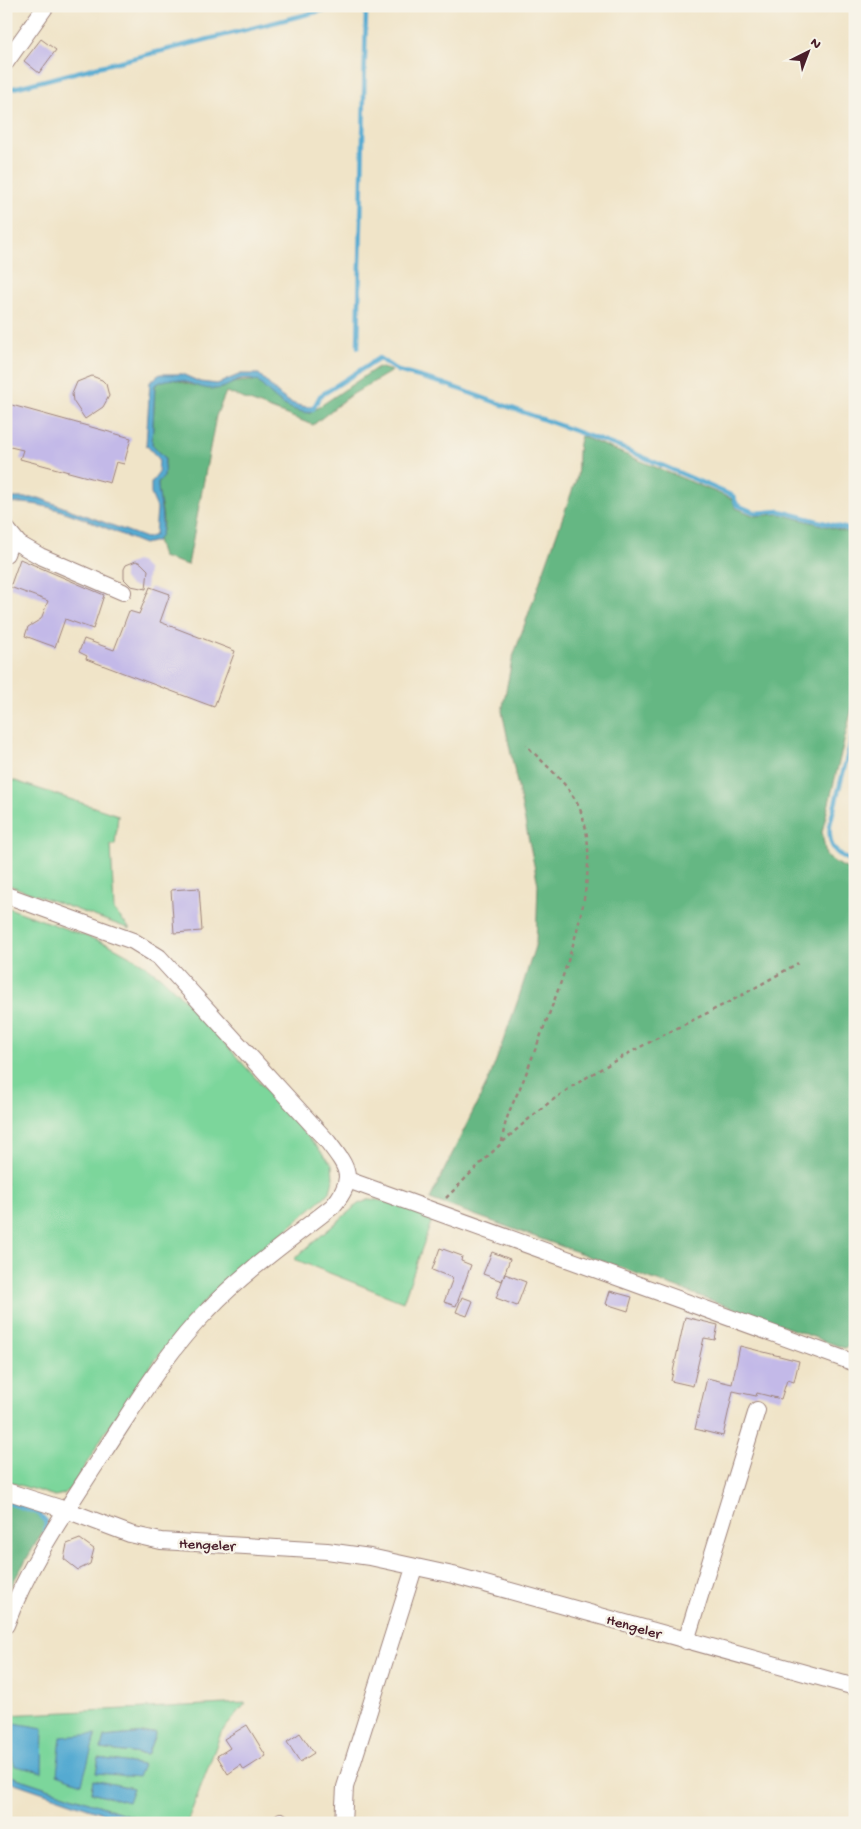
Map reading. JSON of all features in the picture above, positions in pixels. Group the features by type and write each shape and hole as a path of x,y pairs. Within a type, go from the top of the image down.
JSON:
{"street":[{"path":"6,62 46,6"},
{"path":"6,554 9,533"},
{"path":"9,533 19,544 40,556 123,592"},
{"path":"6,895 133,940 159,957 328,1142 345,1165 348,1180 344,1192 333,1206 235,1285 208,1310 186,1336 130,1412 66,1510 39,1555 6,1624"},
{"path":"348,1180 855,1362"},
{"path":"686,1641 757,1410"},
{"name":"Hengeler","path":"6,1491 66,1510 130,1534 161,1540 318,1550 370,1557 453,1575 855,1687"},
{"path":"343,1823 345,1786 414,1568"}],"path":[{"path":"502,1142 504,1120 524,1077 552,1005 573,941 587,887 586,830 578,805 561,781 526,746"},
{"path":"434,1210 502,1142 547,1105 590,1076 647,1043 727,1003 798,963"}],"green space":[{"path":"378,367 392,371 348,397 313,425 226,392 216,416 188,565 162,557 157,540 161,534 163,520 158,482 164,477 165,458 152,444 155,385 162,381 173,379 199,386 257,381 282,404 310,413"},
{"path":"581,436 732,499 736,508 755,516 780,514 855,534 855,696 822,832 826,856 839,865 855,872 855,1345 844,1348 430,1199 490,1077 536,943 538,884 502,711 512,660 577,477"},
{"path":"6,778 118,815 115,845 111,845 114,910 130,929 6,884"},
{"path":"6,907 110,945 141,962 162,978 196,1011 332,1164 333,1179 330,1192 211,1295 190,1317 145,1373 104,1434 73,1486 64,1494 55,1496 6,1481"},
{"path":"371,1199 388,1202 433,1217 403,1302 294,1259 358,1204"},
{"path":"6,1499 32,1506 42,1514 46,1526 6,1594"},
{"path":"246,1703 221,1733 187,1823 152,1823 11,1776 6,1766 6,1715","holes":["156,1732 147,1755 101,1749 104,1737","99,1758 142,1765 96,1773","93,1780 133,1788 127,1801 91,1792"]}],"water":[{"path":"160,374 182,374 200,382 217,384 241,374 259,374 276,392 288,401 312,407 311,413 294,410 281,403 257,381 241,380 215,389 199,387 171,379 155,385 152,444 165,458 164,477 158,482 162,530 160,537 156,541 144,544 76,516 39,505 6,504 6,498 39,498 146,538 155,535 157,508 151,494 151,483 158,474 159,459 146,445 150,382"},
{"path":"14,1723 43,1728 42,1772 15,1766 7,1747"},
{"path":"156,1732 147,1755 101,1749 104,1737"},
{"path":"96,1734 82,1783 57,1774 61,1737"},
{"path":"99,1758 143,1765 138,1777 96,1773"},
{"path":"6,1766 11,1776 152,1823 132,1823 6,1780"},
{"path":"93,1780 133,1788 128,1802 91,1792"}],"building":[{"path":"41,39 56,50 39,73 24,61"},
{"path":"92,376 106,384 109,396 103,407 85,419 73,401 72,394 77,382"},
{"path":"8,404 131,438 124,464 116,462 110,483 20,459 23,450 6,446 6,413"},
{"path":"20,559 104,595 93,629 65,619 55,647 25,636 28,627 41,619 48,601 10,587"},
{"path":"136,561 148,570 146,589 131,586 124,579 126,565"},
{"path":"150,587 170,594 160,622 235,651 214,707 86,659 87,656 79,652 84,639 114,650 129,611 139,614"},
{"path":"199,888 202,931 174,933 171,890"},
{"path":"440,1248 462,1256 461,1261 471,1265 456,1306 444,1302 453,1278 432,1270"},
{"path":"492,1252 510,1259 502,1281 483,1274"},
{"path":"505,1274 526,1282 517,1306 496,1298"},
{"path":"610,1291 632,1297 628,1311 606,1304"},
{"path":"462,1297 473,1301 467,1316 456,1312"},
{"path":"685,1317 718,1325 715,1340 704,1338 693,1386 671,1381"},
{"path":"740,1346 799,1361 794,1382 787,1380 781,1399 757,1393 756,1396 733,1391 723,1436 695,1429 707,1378 732,1384"},
{"path":"80,1539 94,1549 90,1564 78,1570 64,1559 67,1544"},
{"path":"247,1725 266,1756 244,1770 241,1765 228,1774 217,1756 230,1748 224,1739"},
{"path":"300,1733 314,1753 300,1762 287,1742"}],"waterway":[{"path":"6,90 340,6"},
{"path":"358,347 366,12 361,6"},
{"path":"306,409 313,409 320,396 379,358 398,371 445,384 622,448 733,496 737,505 756,513 780,511 855,531"},
{"path":"855,726 830,824 830,839 834,849 837,853 855,863"},
{"path":"6,1502 38,1513 46,1521 45,1532"}]}
